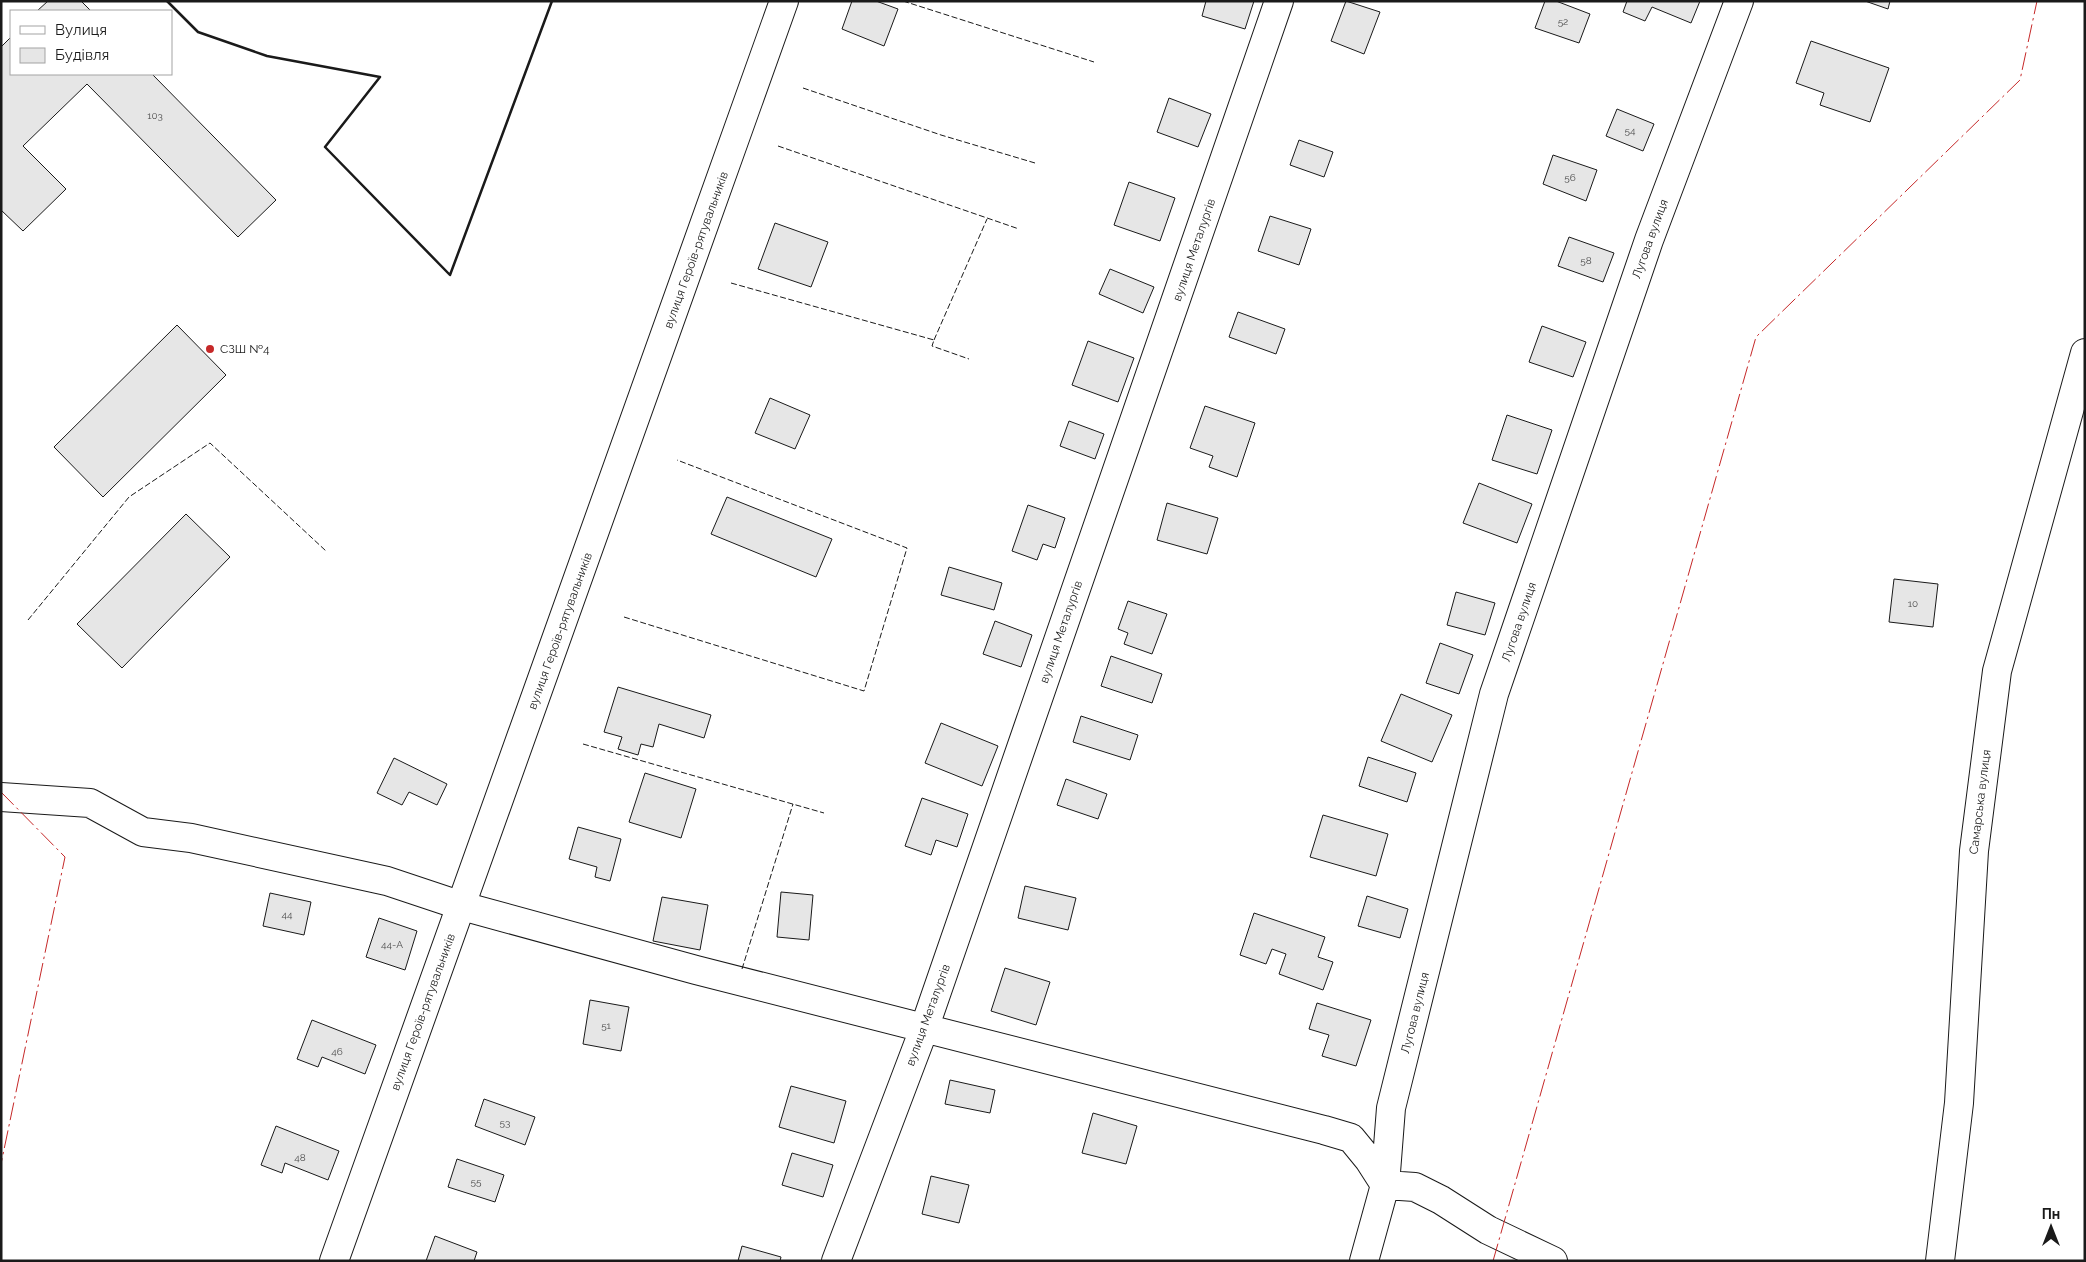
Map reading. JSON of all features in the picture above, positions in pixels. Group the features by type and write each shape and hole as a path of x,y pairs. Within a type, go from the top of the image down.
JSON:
{"street":[{"name":"вулиця Героїв-рятувальників","path":"334,1261 784,1"},
{"name":"вулиця Металургів","path":"836,1261 924,1030 1279,1"},
{"name":"Лугова вулиця","path":"1364,1261 1385,1185 1391,1108 1494,694 1649,240 1739,1"},
{"name":"Самарська вулиця","path":"1940,1261 1959,1103 1974,851 1997,671 2085,353"},
{"path":"1,797 90,803 143,832 191,838 378,879 462,906 924,1030 1263,1114 1351,1138 1369,1160 1385,1185 1416,1187 1441,1200 1488,1230 1553,1261"}],"building":[{"path":"48,1 81,1 90,10 38,10"},
{"path":"852,1 876,1 898,9 884,46 842,29"},
{"path":"1206,1 1254,1 1245,29 1202,16"},
{"path":"1346,1 1380,12 1364,54 1331,41"},
{"path":"1545,1 1556,1 1590,14 1579,43 1535,28"},
{"path":"1627,1 1700,1 1691,23 1652,7 1645,21 1623,12"},
{"path":"1865,1 1890,1 1888,9"},
{"path":"10,38 10,75 153,75 276,200 238,237 87,84 23,146 66,189 23,231 1,210 1,47"},
{"path":"1811,41 1889,68 1870,122 1820,105 1824,93 1796,83"},
{"path":"1169,98 1211,114 1198,147 1157,132"},
{"path":"1617,109 1654,124 1643,151 1606,136"},
{"path":"1299,140 1333,152 1324,177 1290,165"},
{"path":"1553,155 1597,170 1586,201 1543,184"},
{"path":"1129,182 1175,198 1160,241 1114,225"},
{"path":"1270,216 1311,229 1299,265 1258,251"},
{"path":"775,223 828,242 811,287 758,269"},
{"path":"1569,237 1614,253 1603,282 1558,266"},
{"path":"1110,269 1154,287 1143,313 1099,294"},
{"path":"1238,312 1285,329 1276,354 1229,337"},
{"path":"177,325 226,375 103,497 54,447"},
{"path":"1542,326 1586,342 1573,377 1529,362"},
{"path":"1088,341 1134,358 1118,402 1072,385"},
{"path":"770,398 810,415 795,449 755,433"},
{"path":"1205,406 1255,423 1237,477 1209,467 1213,456 1190,448"},
{"path":"1507,415 1552,430 1537,474 1492,460"},
{"path":"1069,421 1104,434 1095,459 1060,446"},
{"path":"1479,483 1532,504 1517,543 1463,523"},
{"path":"727,497 832,539 816,577 711,534"},
{"path":"1167,503 1218,518 1207,554 1157,540"},
{"path":"1028,505 1065,518 1055,548 1043,544 1037,560 1012,551"},
{"path":"186,514 230,557 122,668 77,624"},
{"path":"949,567 1002,583 994,610 941,595"},
{"path":"1894,579 1938,584 1933,627 1889,622"},
{"path":"1456,592 1495,603 1485,635 1447,625"},
{"path":"1128,601 1167,614 1152,654 1124,644 1128,633 1118,629"},
{"path":"995,621 1032,635 1021,667 983,654"},
{"path":"1440,643 1473,655 1459,694 1426,683"},
{"path":"1111,656 1162,674 1152,703 1101,686"},
{"path":"618,687 711,715 704,738 659,724 653,747 641,744 638,755 618,749 622,737 604,732"},
{"path":"1401,694 1452,715 1432,762 1381,741"},
{"path":"1081,716 1138,735 1130,760 1073,742"},
{"path":"941,723 998,746 982,786 925,763"},
{"path":"1368,757 1416,773 1407,802 1359,786"},
{"path":"394,758 447,784 437,805 409,792 402,805 377,793"},
{"path":"645,773 696,789 681,838 629,822"},
{"path":"1066,779 1107,794 1098,819 1057,805"},
{"path":"922,798 968,814 957,847 936,840 931,855 905,846"},
{"path":"1323,815 1388,834 1376,876 1310,857"},
{"path":"578,827 621,839 610,881 595,877 597,867 569,859"},
{"path":"1025,886 1076,898 1068,930 1018,918"},
{"path":"781,892 813,895 809,940 777,937"},
{"path":"270,893 311,902 304,935 263,926"},
{"path":"1367,896 1408,909 1400,938 1358,926"},
{"path":"662,897 708,905 700,950 653,941"},
{"path":"1254,913 1325,937 1318,957 1333,962 1323,990 1279,974 1286,954 1272,949 1266,964 1240,955"},
{"path":"379,918 417,931 405,970 366,957"},
{"path":"1005,968 1050,982 1036,1025 991,1011"},
{"path":"590,1000 629,1007 621,1051 583,1044"},
{"path":"1317,1003 1371,1020 1356,1066 1322,1056 1329,1035 1309,1029"},
{"path":"312,1020 376,1045 365,1074 322,1057 318,1067 297,1059"},
{"path":"950,1080 995,1090 990,1113 945,1104"},
{"path":"791,1086 846,1101 834,1143 779,1127"},
{"path":"484,1099 535,1117 525,1145 475,1126"},
{"path":"1093,1113 1137,1126 1126,1164 1082,1153"},
{"path":"276,1126 339,1151 328,1180 285,1163 282,1173 261,1165"},
{"path":"792,1153 833,1165 823,1197 782,1185"},
{"path":"457,1159 504,1175 495,1202 448,1187"},
{"path":"931,1176 969,1185 959,1223 922,1214"},
{"path":"435,1236 477,1252 474,1261 426,1261"},
{"path":"742,1246 781,1257 780,1261 738,1261"}],"fence":[{"path":"903,1 1094,62"},
{"path":"803,88 941,135 1035,163"},
{"path":"778,146 1019,229"},
{"path":"934,340 987,219"},
{"path":"731,283 934,340 932,346 969,359"},
{"path":"28,620 129,497 210,443 326,551"},
{"path":"624,617 864,691 907,548 677,460"},
{"path":"583,744 824,813"},
{"path":"742,969 793,804"}],"wall":[{"path":"167,1 198,32 267,56 380,77 325,147 450,275 552,1"}],"power":[{"path":"1493,1261 1756,337 2020,80 2037,1"},
{"path":"1,792 65,857 1,1164"}],"place":[{"name":"СЗШ №4","path":"210,349"}]}
